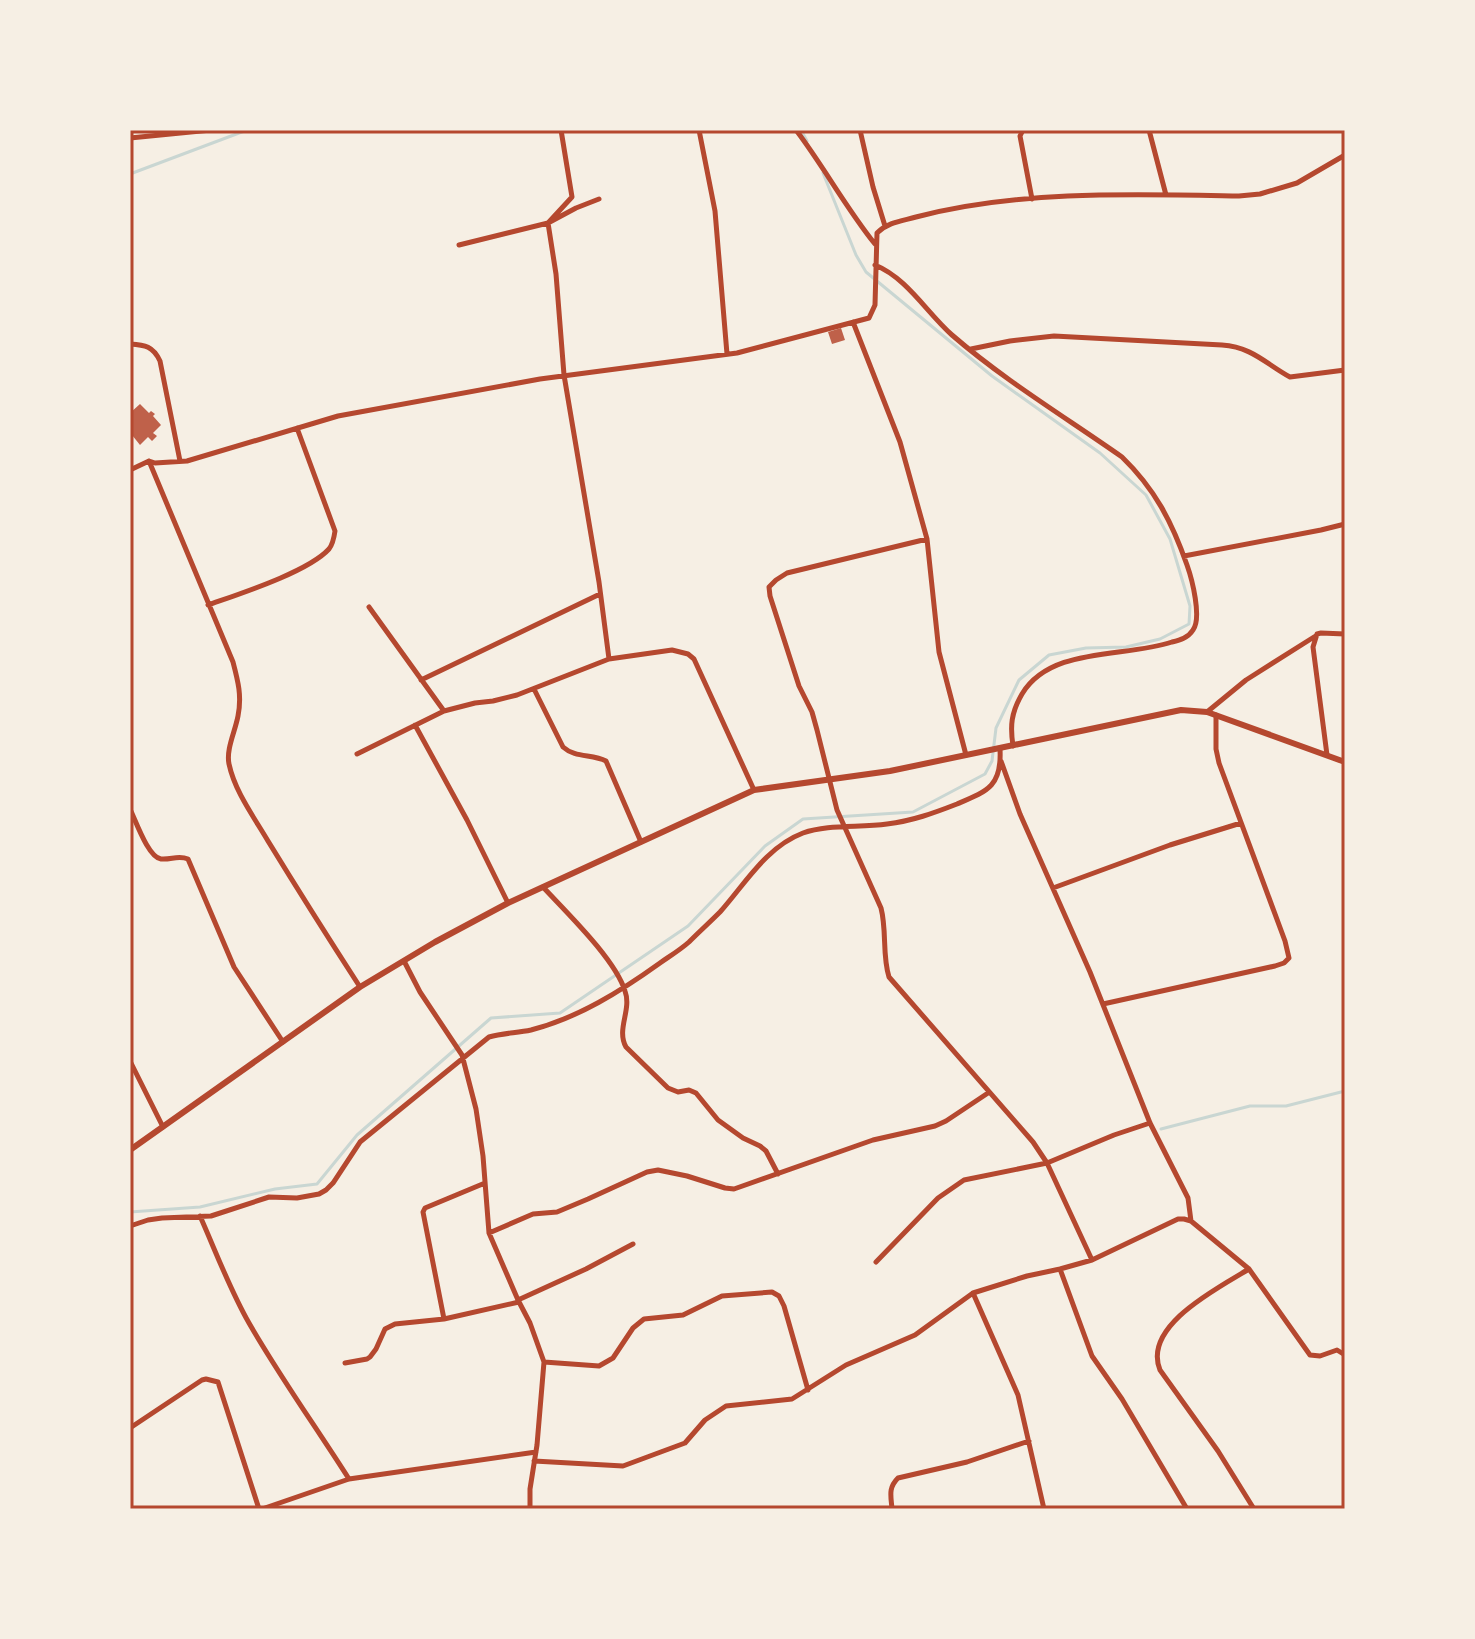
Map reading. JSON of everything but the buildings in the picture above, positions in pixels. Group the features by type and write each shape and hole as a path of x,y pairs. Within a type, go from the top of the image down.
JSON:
{"street":[{"path":"130,138 211,130"},
{"path":"548,223 572,197 561,130"},
{"path":"699,130 715,211 727,354"},
{"path":"796,130 856,220 876,244"},
{"path":"860,130 885,226"},
{"path":"1023,130 1020,136 1032,199"},
{"path":"1149,130 1166,195"},
{"path":"130,470 149,461 180,461 338,416 564,375 727,354 870,318 875,305 877,233 885,226 943,211 1032,199 1080,195 1260,194 1297,183 1345,155"},
{"path":"459,245 548,223 599,199"},
{"path":"548,223 556,274 564,375 609,659"},
{"path":"875,268 882,268 904,286 970,349 1134,468 1161,504 1192,579 1197,620 1193,631 1157,647 1077,659 1047,669 1029,684 1020,698 1010,722 1013,746"},
{"path":"853,322 900,442 927,539 939,652 966,755"},
{"path":"970,349 1054,336 1222,345 1234,346 1264,359 1290,377 1345,370"},
{"path":"130,344 148,346 157,354 180,461"},
{"path":"208,605 278,578 316,559 331,547 335,531 297,428"},
{"path":"149,461 233,662 240,697 228,760 233,777 308,907 360,987"},
{"path":"1184,556 1345,524"},
{"path":"927,539 787,573 769,587 770,596 789,659 817,730 837,810 881,908 889,977 1033,1142 1047,1163 1092,1260"},
{"path":"421,680 600,594"},
{"path":"369,607 444,711"},
{"path":"1207,712 1246,680 1315,636 1321,633 1345,634"},
{"path":"1315,636 1313,647 1327,755"},
{"path":"357,754 444,711 534,689 609,659 672,650 694,659 754,790"},
{"path":"534,689 563,747 570,753 595,756 606,761 641,842"},
{"path":"130,1150 360,987 435,942 508,903 754,790 890,771 1173,711 1207,712 1345,762"},
{"path":"1103,1004 1287,961 1289,954 1285,941 1217,756 1216,715"},
{"path":"415,725 508,903"},
{"path":"998,749 1020,814 1103,1004 1150,1123 1188,1198 1191,1221"},
{"path":"130,1226 148,1220 211,1216 269,1197 308,1197 326,1190 360,1142 489,1037 530,1030 571,1016 624,987 686,945 776,848 806,832 918,819 979,795 997,780 1000,758"},
{"path":"130,809 153,855 160,859 183,856 188,859 234,967 283,1042"},
{"path":"1053,888 1170,845 1241,823"},
{"path":"543,887 580,927 624,987 627,1003 622,1041 626,1047 668,1088 678,1092 693,1091 718,1120 766,1151 778,1174"},
{"path":"404,961 462,1058 476,1109 489,1233 530,1323 544,1362 530,1509"},
{"path":"130,1061 163,1127"},
{"path":"489,1233 533,1214 557,1212 658,1170 734,1189 873,1140 935,1126 988,1093"},
{"path":"876,1262 938,1198 964,1180 1047,1163 1150,1123"},
{"path":"444,1319 423,1212 425,1208 485,1183"},
{"path":"200,1216 247,1320 349,1479"},
{"path":"534,1461 623,1466 685,1443 720,1408 792,1399 846,1365 915,1335 973,1293 1092,1260 1178,1219 1191,1221 1249,1269 1310,1355 1320,1356 1333,1350 1344,1353"},
{"path":"345,1363 370,1357 389,1326 444,1319 519,1301 633,1244"},
{"path":"1060,1269 1092,1356 1122,1399 1187,1509"},
{"path":"1249,1269 1183,1314 1166,1331 1156,1355 1160,1370 1218,1451 1254,1509"},
{"path":"544,1362 599,1366 613,1358 639,1321 683,1315 722,1296 772,1292 779,1296 784,1306 808,1390"},
{"path":"973,1293 1018,1395 1044,1509"},
{"path":"130,1428 202,1380 218,1382 261,1509 349,1479 536,1452"},
{"path":"892,1509 890,1489 898,1478 967,1462 1030,1441"}],"waterway":[{"path":"130,174 247,130"},
{"path":"801,130 807,141"},
{"path":"130,1212 200,1207 275,1189 317,1184 357,1135 491,1018 560,1013 688,926 765,846 803,819 913,812 985,774 992,761 996,728 1019,680 1049,655 1086,648 1126,647 1160,639 1189,624 1190,606 1170,539 1146,495 1100,453 992,376 866,272 823,173"},
{"path":"1161,1129 1250,1106 1286,1106 1345,1091"}]}
